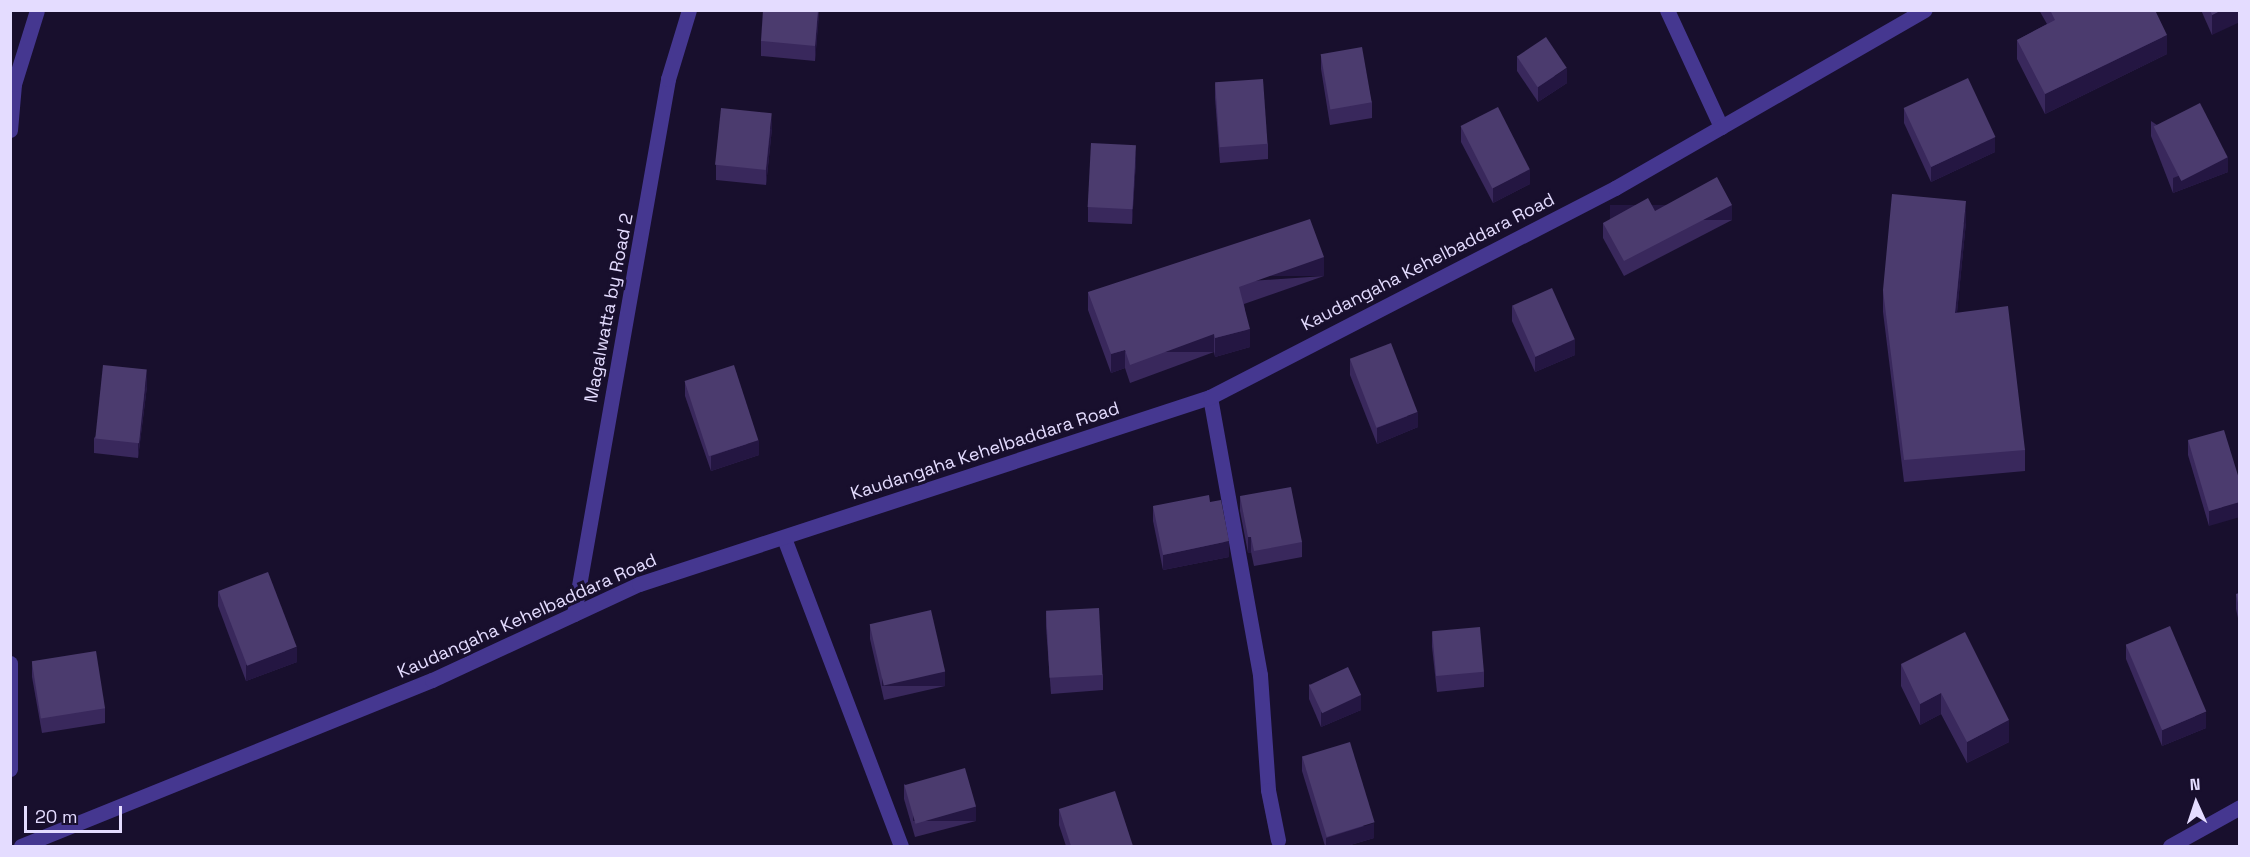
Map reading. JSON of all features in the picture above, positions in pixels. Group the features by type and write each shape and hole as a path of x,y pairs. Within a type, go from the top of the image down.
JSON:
{"street":[{"path":"10,130 14,84 37,10"},
{"name":"Magalwatta by Road 2","path":"574,614 668,79 689,10"},
{"path":"1667,10 1721,127"},
{"name":"Kaudangaha Kehelbaddara Road","path":"21,846 432,680 639,584 1210,396 1615,188 1924,10"},
{"path":"1210,396 1260,675 1268,790 1278,840"},
{"path":"784,538 900,846"},
{"path":"10,663 10,769"},
{"path":"2170,846 2240,807"}],"building":[{"path":"763,10 818,10 815,46 761,41"},
{"path":"2050,10 2155,10 2167,35 2045,94 2017,40 2055,20"},
{"path":"2210,10 2222,10 2212,15"},
{"path":"1546,37 1567,68 1538,87 1517,57"},
{"path":"1362,47 1372,102 1330,109 1321,54"},
{"path":"1968,78 1995,137 1931,167 1904,108"},
{"path":"1263,79 1268,144 1220,147 1215,82"},
{"path":"2200,103 2228,157 2181,181 2154,127"},
{"path":"1498,107 1530,169 1492,188 1461,126"},
{"path":"721,108 772,113 766,170 715,165"},
{"path":"1091,143 1136,145 1133,209 1088,207"},
{"path":"1717,177 1732,205 1624,261 1603,223 1648,198 1655,211"},
{"path":"1892,194 1966,201 1955,313 2008,306 2025,450 1904,460 1883,290"},
{"path":"1310,219 1324,257 1239,287 1250,329 1215,338 1214,334 1130,365 1125,350 1111,354 1088,292"},
{"path":"1552,288 1575,339 1535,357 1513,305"},
{"path":"1391,343 1418,412 1376,428 1350,359"},
{"path":"103,365 147,370 139,443 95,439"},
{"path":"734,365 758,440 709,456 685,381"},
{"path":"2224,430 2240,482 2240,502 2209,511 2188,440"},
{"path":"1291,487 1302,542 1254,551 1251,537 1248,537 1240,496"},
{"path":"1209,495 1210,502 1221,500 1229,541 1163,555 1153,506"},
{"path":"268,572 297,647 247,666 219,591"},
{"path":"2240,593 2240,612 2236,594"},
{"path":"1099,608 1103,675 1050,678 1046,611"},
{"path":"931,610 945,671 884,686 870,624"},
{"path":"2170,626 2206,712 2162,730 2126,645"},
{"path":"1480,627 1484,672 1436,676 1432,631"},
{"path":"1965,632 2009,720 1967,742 1941,693 1920,704 1901,664"},
{"path":"96,651 105,708 41,718 32,661"},
{"path":"1348,667 1361,695 1322,713 1309,685"},
{"path":"1350,742 1375,822 1327,837 1302,757"},
{"path":"965,768 976,806 915,824 904,785"},
{"path":"1115,791 1133,846 1071,846 1059,809"}]}
